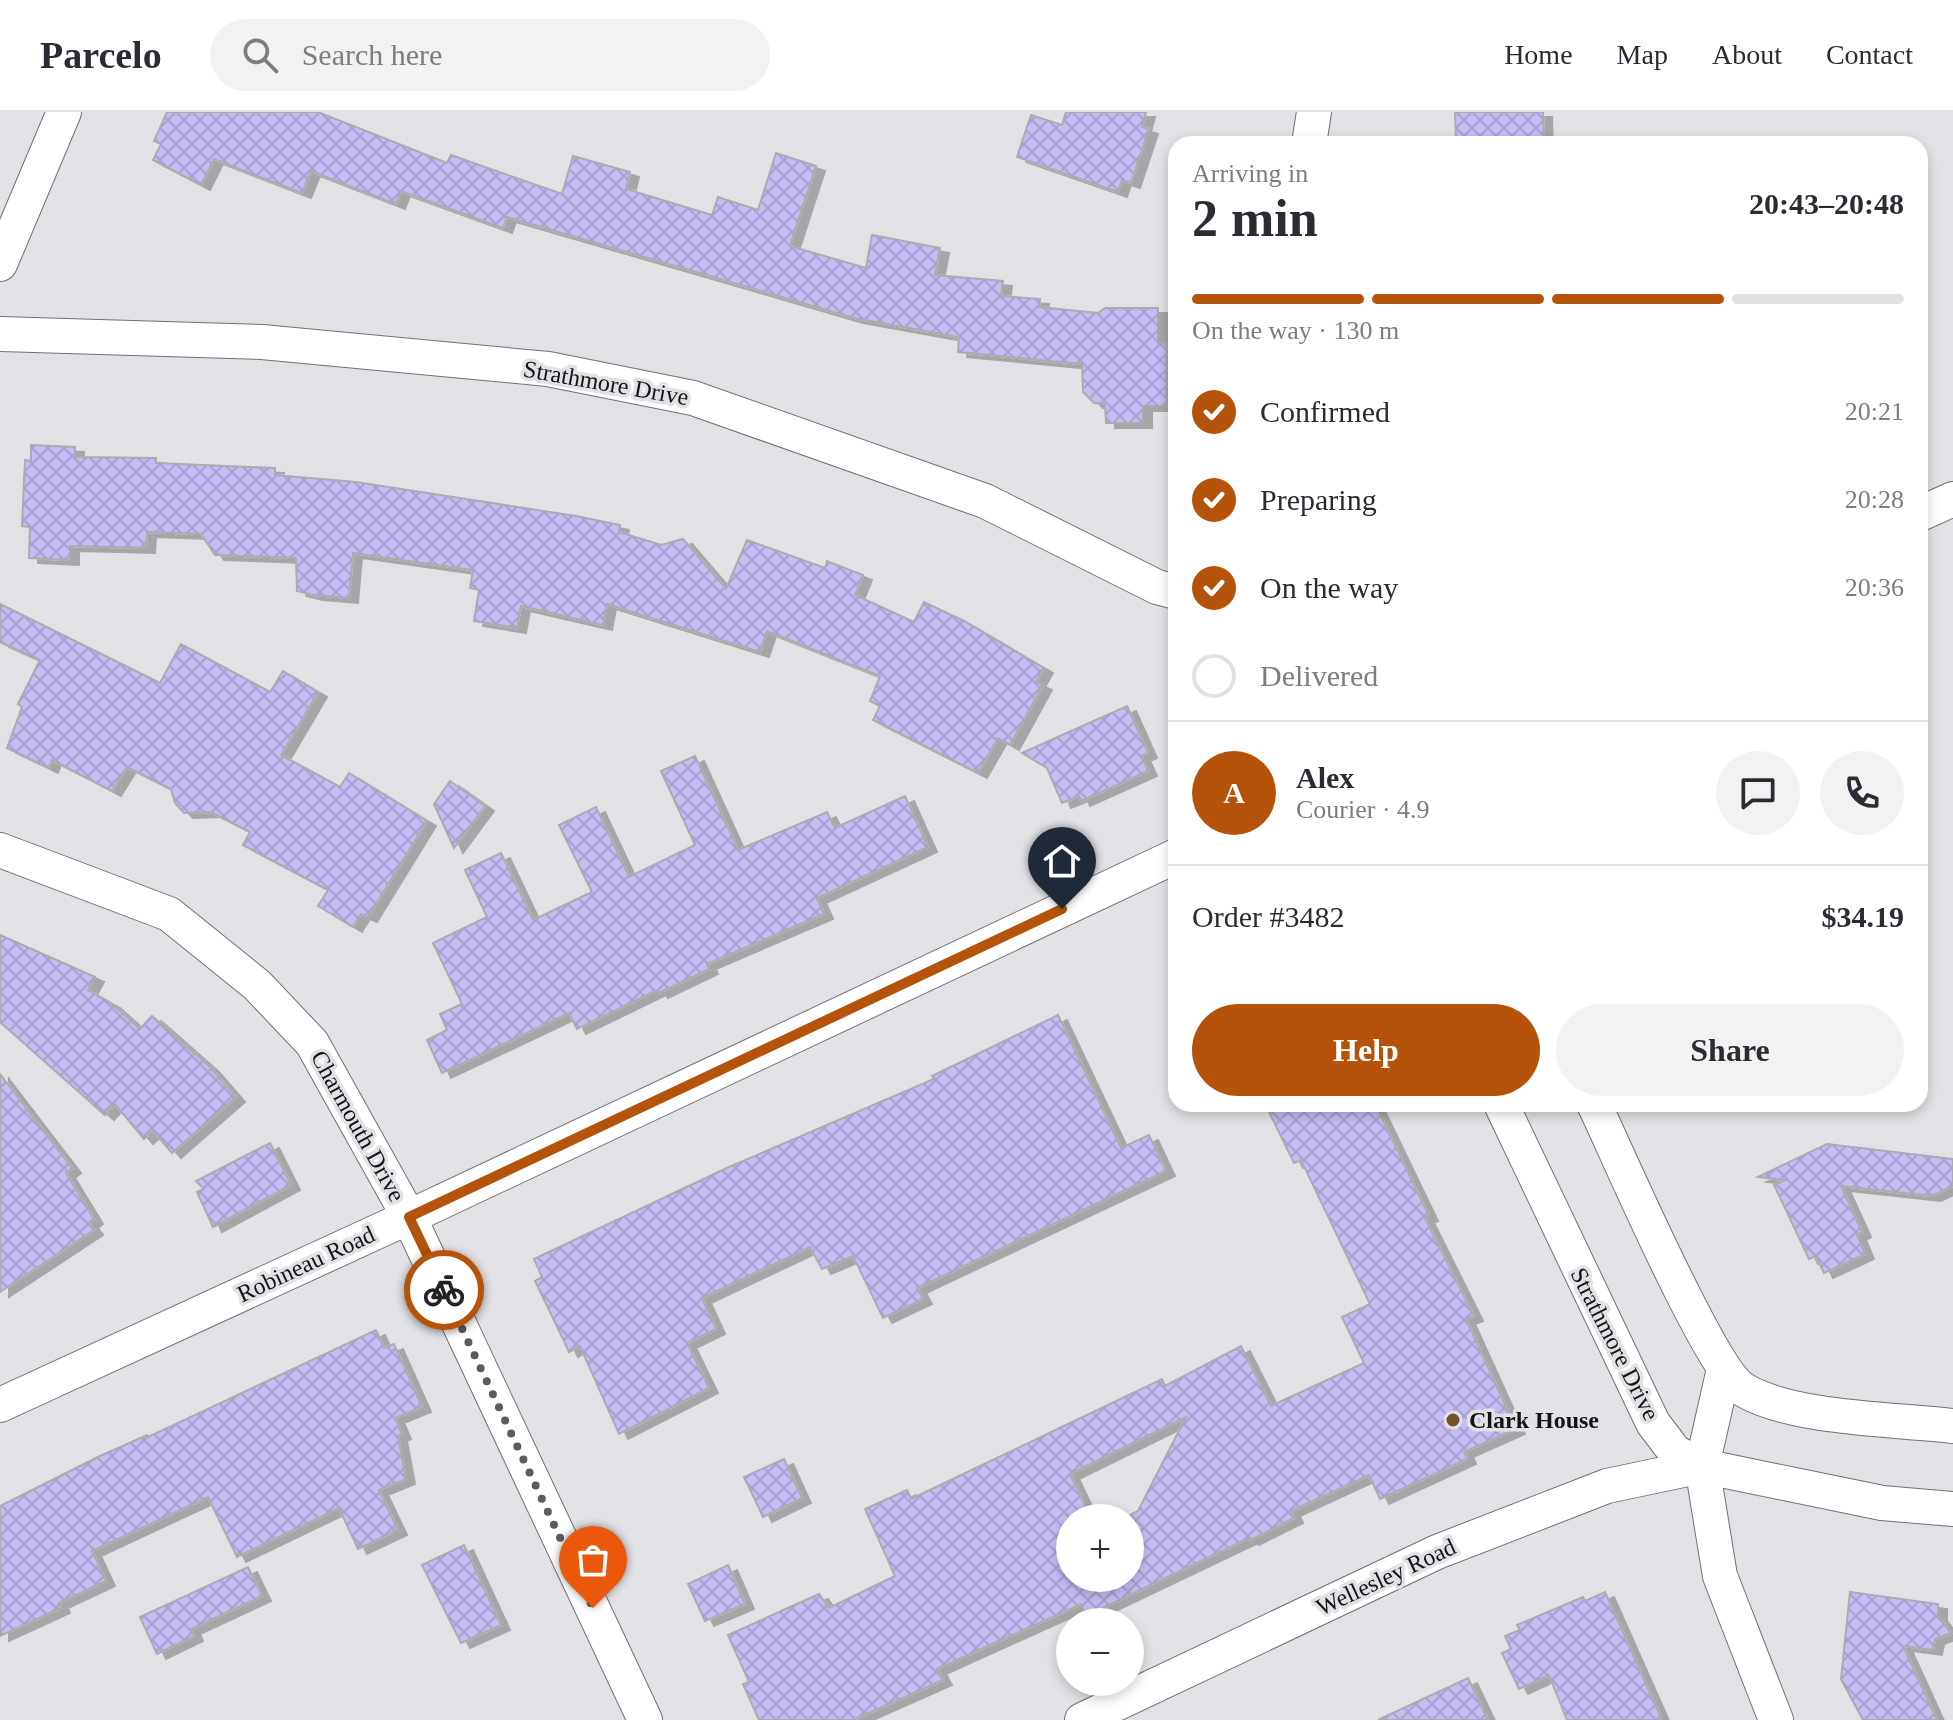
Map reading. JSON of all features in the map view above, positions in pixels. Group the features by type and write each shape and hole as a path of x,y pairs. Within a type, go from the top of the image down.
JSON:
{"street":[{"path":"0,264 64,112"},
{"path":"1310,136 1314,112"},
{"name":"Strathmore Drive","path":"0,334 262,342 548,369 693,398 985,501 1168,590"},
{"path":"1928,510 1953,499"},
{"name":"Charmouth Drive","path":"0,850 169,914 257,985 312,1043 409,1217 645,1720"},
{"name":"Robineau Road","path":"0,1405 409,1217 1168,860"},
{"name":"Strathmore Drive","path":"1505,1112 1653,1423 1675,1452 1702,1466 1882,1503 1953,1509"},
{"path":"1598,1112 1724,1369 1741,1389 1783,1407 1953,1426"},
{"path":"1724,1369 1702,1466 1720,1576 1776,1720"},
{"name":"Wellesley Road","path":"1082,1720 1437,1552 1607,1486 1702,1466"}],"building":[{"path":"167,112 318,112 447,163 451,155 562,194 573,156 630,172 626,189 712,215 718,197 758,210 776,153 816,166 790,246 866,268 872,235 940,248 935,275 1003,281 1001,296 1040,299 1039,307 1098,313 1105,308 1158,308 1158,343 1166,344 1166,406 1143,406 1143,423 1106,423 1105,404 1094,403 1083,392 1082,364 958,352 959,337 854,318 507,217 503,228 401,191 396,204 311,171 302,193 214,159 201,185 153,160 161,144 154,141"},
{"path":"1066,112 1146,112 1142,127 1149,129 1131,183 1122,180 1118,192 1017,157 1031,115 1062,125"},
{"path":"1455,112 1543,112 1544,136 1456,136"},
{"path":"31,445 75,447 75,457 156,458 156,463 275,468 275,475 356,482 620,525 619,532 661,545 683,539 726,589 747,540 825,568 827,561 863,575 855,595 914,622 924,602 964,621 1044,668 1036,682 1043,685 1010,745 998,738 978,773 873,720 880,706 870,701 880,676 767,631 760,652 607,604 603,625 521,606 517,628 474,621 479,590 470,588 473,570 353,553 349,598 314,595 297,591 296,558 215,555 201,534 147,532 146,548 70,546 70,560 29,558 30,527 22,526 25,460 31,461"},
{"path":"0,604 160,683 181,644 270,692 283,671 318,692 281,755 340,787 349,773 427,821 368,917 361,914 353,927 318,906 328,890 243,845 250,832 211,812 184,813 175,803 171,789 127,767 112,791 52,760 49,768 7,748 22,707 18,704 40,660 0,642"},
{"path":"1127,706 1148,753 1141,756 1148,771 1081,801 1079,796 1062,803 1047,768 1022,753"},
{"path":"695,756 738,850 827,812 835,828 905,796 928,847 817,898 824,914 707,964 709,969 659,993 657,990 577,1029 569,1013 442,1073 427,1040 447,1030 440,1014 462,1004 433,943 487,917 465,870 501,853 533,920 592,892 559,825 596,807 629,877 695,845 661,771"},
{"path":"450,781 485,806 454,848 434,804"},
{"path":"0,935 95,977 88,990 111,1003 140,1029 152,1016 210,1067 236,1097 172,1153 153,1131 144,1139 115,1104 105,1115 0,1022"},
{"path":"1058,1015 1121,1148 1149,1135 1166,1171 917,1288 923,1299 883,1318 853,1256 822,1269 810,1247 702,1298 716,1329 687,1343 709,1388 619,1434 580,1346 569,1352 535,1281 542,1277 534,1259 729,1167 934,1079 932,1076"},
{"path":"0,1074 72,1168 66,1173 94,1219 89,1223 94,1230 0,1292"},
{"path":"1269,1112 1379,1112 1429,1216 1425,1218 1474,1316 1466,1319 1516,1429 1464,1452 1467,1459 1380,1499 1369,1475 1291,1511 1294,1518 1144,1588 1144,1504 1142,1504 1186,1417 1070,1474 1084,1504 1056,1504 1056,1592 1136,1592 1103,1608 1083,1608 1081,1604 1072,1608 1056,1608 1056,1615 937,1669 943,1680 853,1720 759,1720 743,1684 749,1682 728,1635 819,1594 829,1608 895,1576 865,1509 907,1490 911,1499 1162,1379 1165,1386 1241,1346 1271,1406 1364,1363 1342,1317 1370,1304 1301,1160 1294,1163"},
{"path":"270,1143 291,1185 213,1227 197,1192 204,1189 196,1181"},
{"path":"1827,1144 1953,1159 1953,1186 1932,1196 1841,1186 1862,1232 1857,1235 1865,1254 1824,1273 1816,1256 1809,1259 1774,1185 1785,1180 1758,1177"},
{"path":"376,1330 384,1348 394,1344 422,1407 395,1418 402,1434 398,1436 406,1479 379,1490 398,1530 358,1549 339,1508 237,1557 208,1497 92,1551 106,1581 59,1603 61,1608 0,1636 0,1506 98,1457 148,1437"},
{"path":"784,1459 802,1498 763,1517 744,1477"},
{"path":"464,1545 501,1625 461,1643 422,1565"},
{"path":"728,1565 745,1604 705,1621 688,1584"},
{"path":"248,1567 262,1596 191,1629 194,1636 157,1654 140,1617"},
{"path":"1605,1592 1662,1720 1567,1720 1549,1675 1519,1689 1502,1653 1511,1649 1505,1636 1520,1630 1517,1625 1583,1597 1585,1601"},
{"path":"1850,1592 1938,1604 1938,1616 1951,1633 1935,1639 1933,1650 1903,1646 1937,1720 1863,1720 1841,1679"},
{"path":"1468,1678 1488,1720 1378,1720"}],"way so far":[{"path":"444,1290 593,1608"}],"place":[{"name":"Clark House","path":"1453,1420"}],"route":[{"path":"444,1290 409,1217 1062,909"}]}
